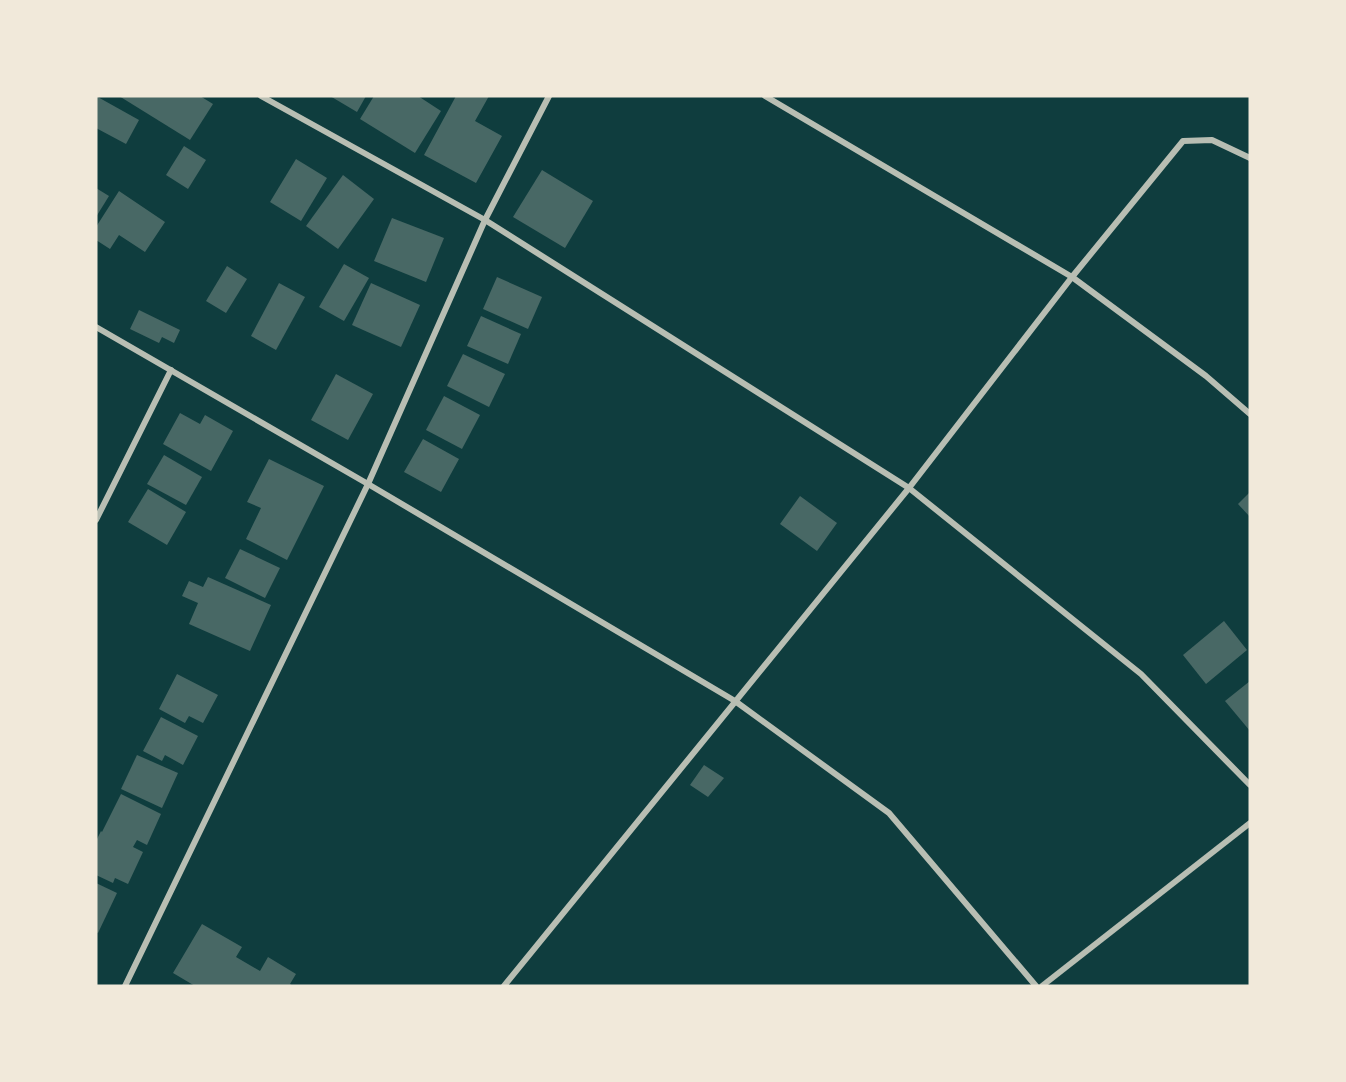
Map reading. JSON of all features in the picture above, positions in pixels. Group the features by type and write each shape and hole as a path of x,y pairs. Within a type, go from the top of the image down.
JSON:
{"street":[{"path":"261,96 485,220 909,489 1141,674 1250,785"},
{"path":"125,986 368,484 485,220 549,96"},
{"path":"765,96 1072,277 1206,376 1250,414"},
{"path":"504,986 909,489 1072,277 1183,141 1212,140 1250,158"},
{"path":"96,327 368,484 735,701 889,813 1036,986"},
{"path":"96,520 171,370"},
{"path":"1042,986 1250,823"}],"building":[{"path":"96,96 139,120 126,144 96,128"},
{"path":"119,96 200,96 213,104 190,140"},
{"path":"330,96 366,96 357,112"},
{"path":"374,96 418,96 441,111 415,153 360,119"},
{"path":"456,96 489,96 475,121 502,136 476,183 424,155"},
{"path":"184,146 206,160 188,189 166,175"},
{"path":"296,159 327,178 301,221 270,202"},
{"path":"542,170 593,201 565,248 513,217"},
{"path":"343,175 374,199 338,249 306,226"},
{"path":"96,188 109,196 96,217"},
{"path":"119,191 165,222 145,252 119,235 110,249 96,240 96,227"},
{"path":"392,218 444,238 426,282 374,261"},
{"path":"344,264 369,278 344,321 319,307"},
{"path":"227,266 247,279 226,313 206,301"},
{"path":"497,277 542,297 528,329 483,309"},
{"path":"279,283 305,297 276,350 251,336"},
{"path":"371,283 420,305 401,347 352,325"},
{"path":"139,310 180,330 174,343 162,337 159,343 130,329"},
{"path":"481,316 521,334 508,364 467,346"},
{"path":"463,354 505,374 489,407 447,386"},
{"path":"336,374 373,394 348,440 311,420"},
{"path":"444,396 480,415 462,449 426,430"},
{"path":"180,413 200,424 205,415 233,431 211,471 163,444"},
{"path":"423,439 459,459 441,492 404,472"},
{"path":"164,455 202,477 186,505 147,484"},
{"path":"269,459 324,486 287,560 246,539 261,508 247,502"},
{"path":"148,489 186,512 167,545 128,522"},
{"path":"1250,492 1250,517 1238,504"},
{"path":"800,496 837,523 817,551 780,524"},
{"path":"240,549 280,568 265,598 225,578"},
{"path":"208,577 271,605 250,651 189,624 198,603 182,596 189,581 203,587"},
{"path":"1224,621 1247,650 1206,684 1183,655"},
{"path":"177,674 218,695 203,723 189,716 185,723 159,709"},
{"path":"1250,681 1250,731 1225,701"},
{"path":"161,717 198,736 183,765 165,755 162,761 143,751"},
{"path":"137,755 178,773 162,808 121,789"},
{"path":"704,765 724,778 708,797 690,785"},
{"path":"121,794 161,814 147,845 137,840 133,847 143,852 128,884 115,878 113,883 96,875 96,841"},
{"path":"96,883 117,893 98,933 96,932"},
{"path":"202,924 242,947 236,957 260,971 268,957 296,974 290,984 293,986 195,986 173,973"}]}
